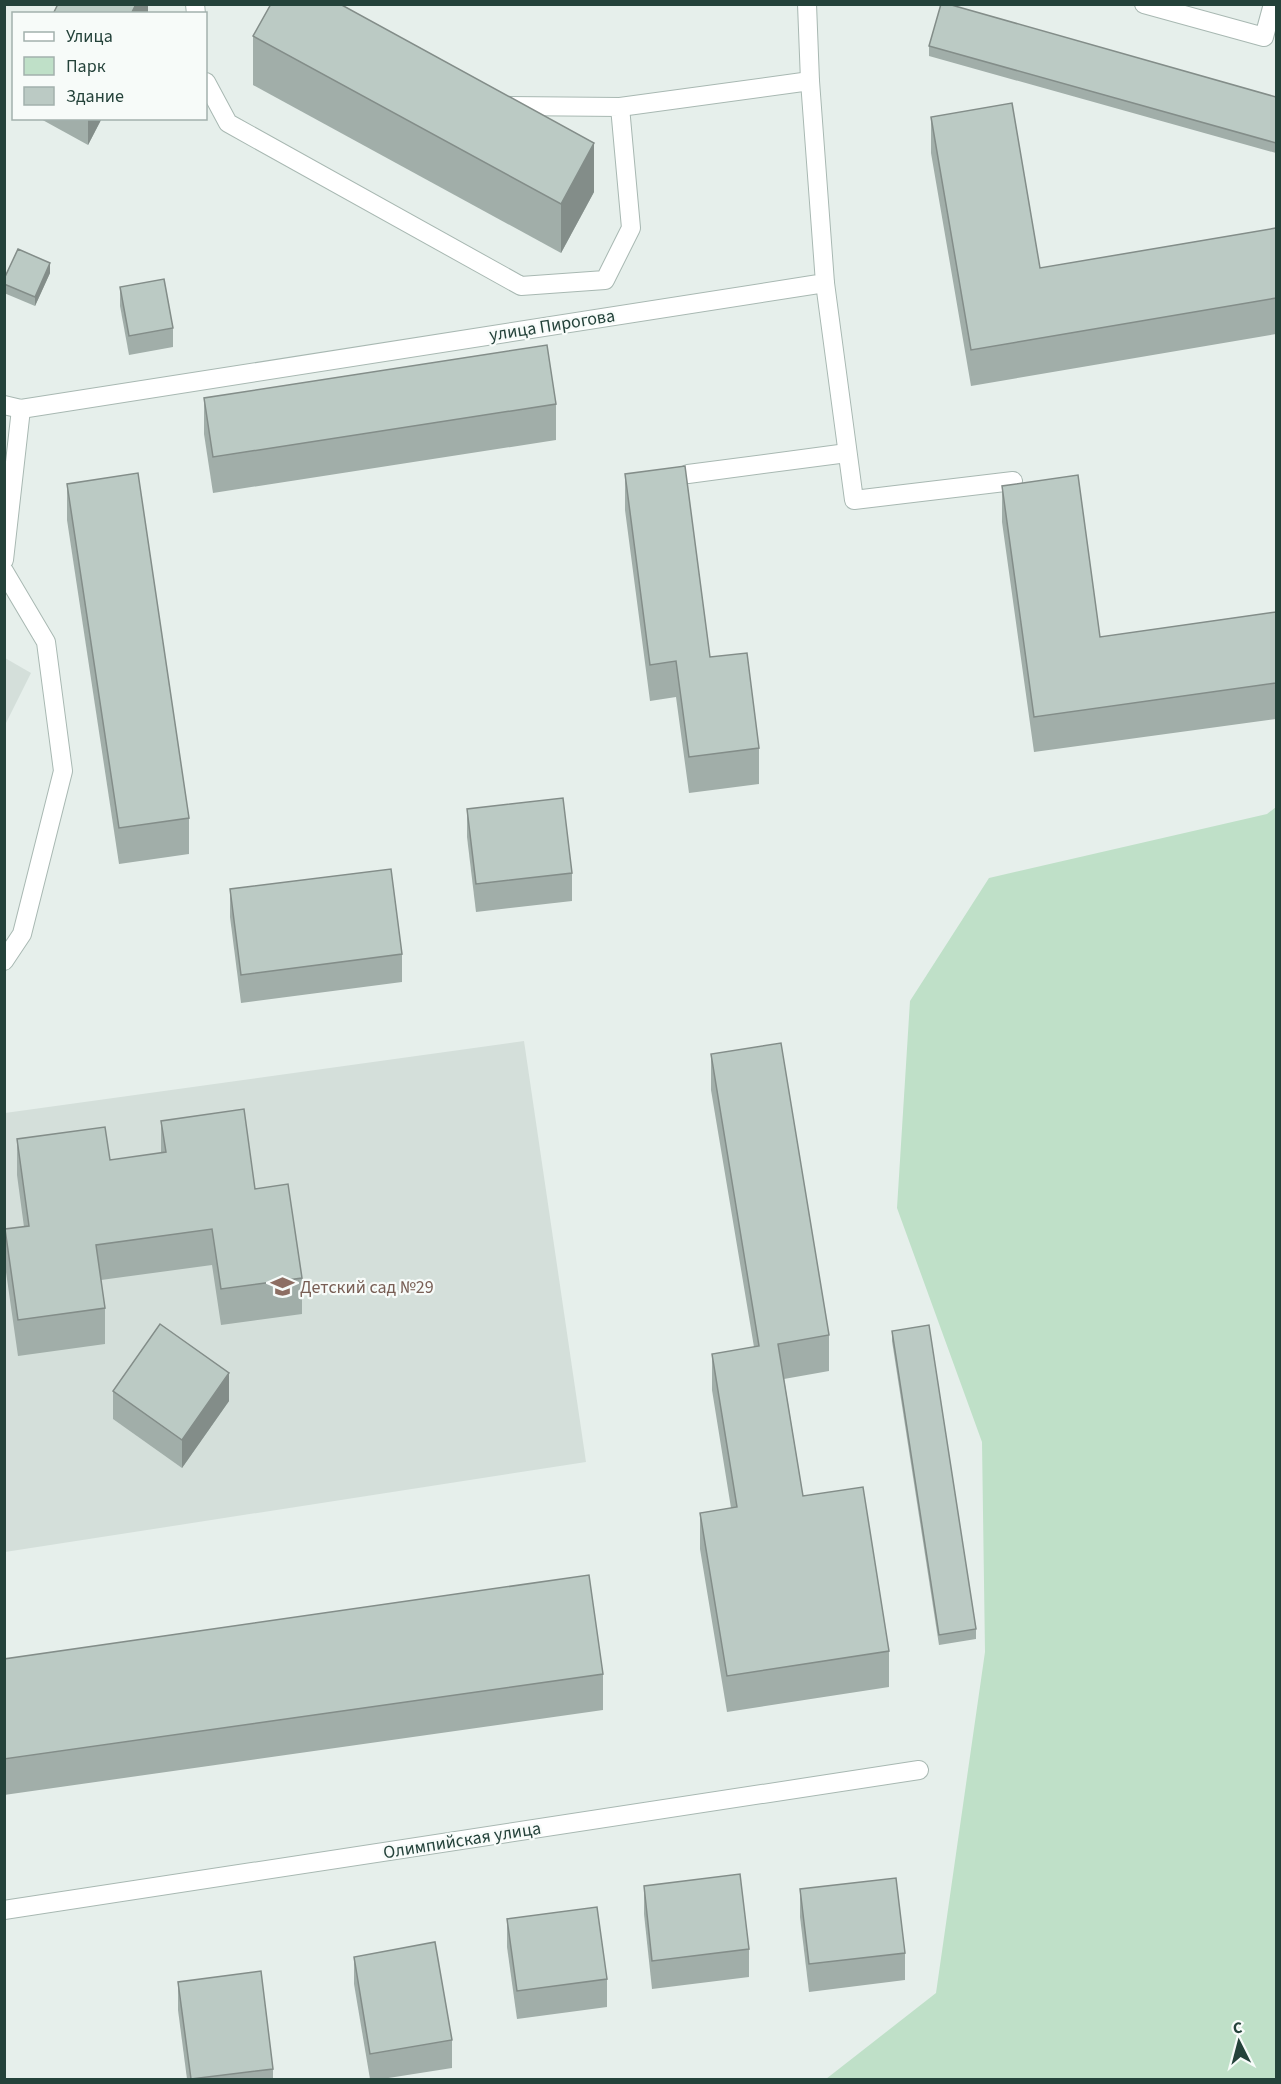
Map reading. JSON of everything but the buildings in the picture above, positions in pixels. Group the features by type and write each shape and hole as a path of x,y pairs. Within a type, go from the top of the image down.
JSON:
{"street":[{"path":"807,4 810,81 825,283 854,500 1013,482"},
{"path":"1144,4 1264,37 1273,4"},
{"path":"490,106 620,107 810,81"},
{"path":"207,84 228,123 521,286 606,280 631,228 620,107"},
{"name":"улица Пирогова","path":"13,407 825,283"},
{"path":"4,560 13,407"},
{"path":"688,474 847,453"},
{"path":"4,571 46,642 63,771 22,934 4,962"},
{"name":"Олимпийская улица","path":"4,1910 919,1770"}],"shaded area":[{"path":"5,658 31,673 5,725"},
{"name":"Детский сад №29","path":"524,1041 586,1462 5,1552 5,1113"}],"green space":[{"path":"1276,807 1276,2079 826,2079 936,1993 985,1652 982,1442 897,1208 910,1001 989,878 1267,814"}],"place":[{"name":"Детский сад №29","path":"282,1287"}]}
